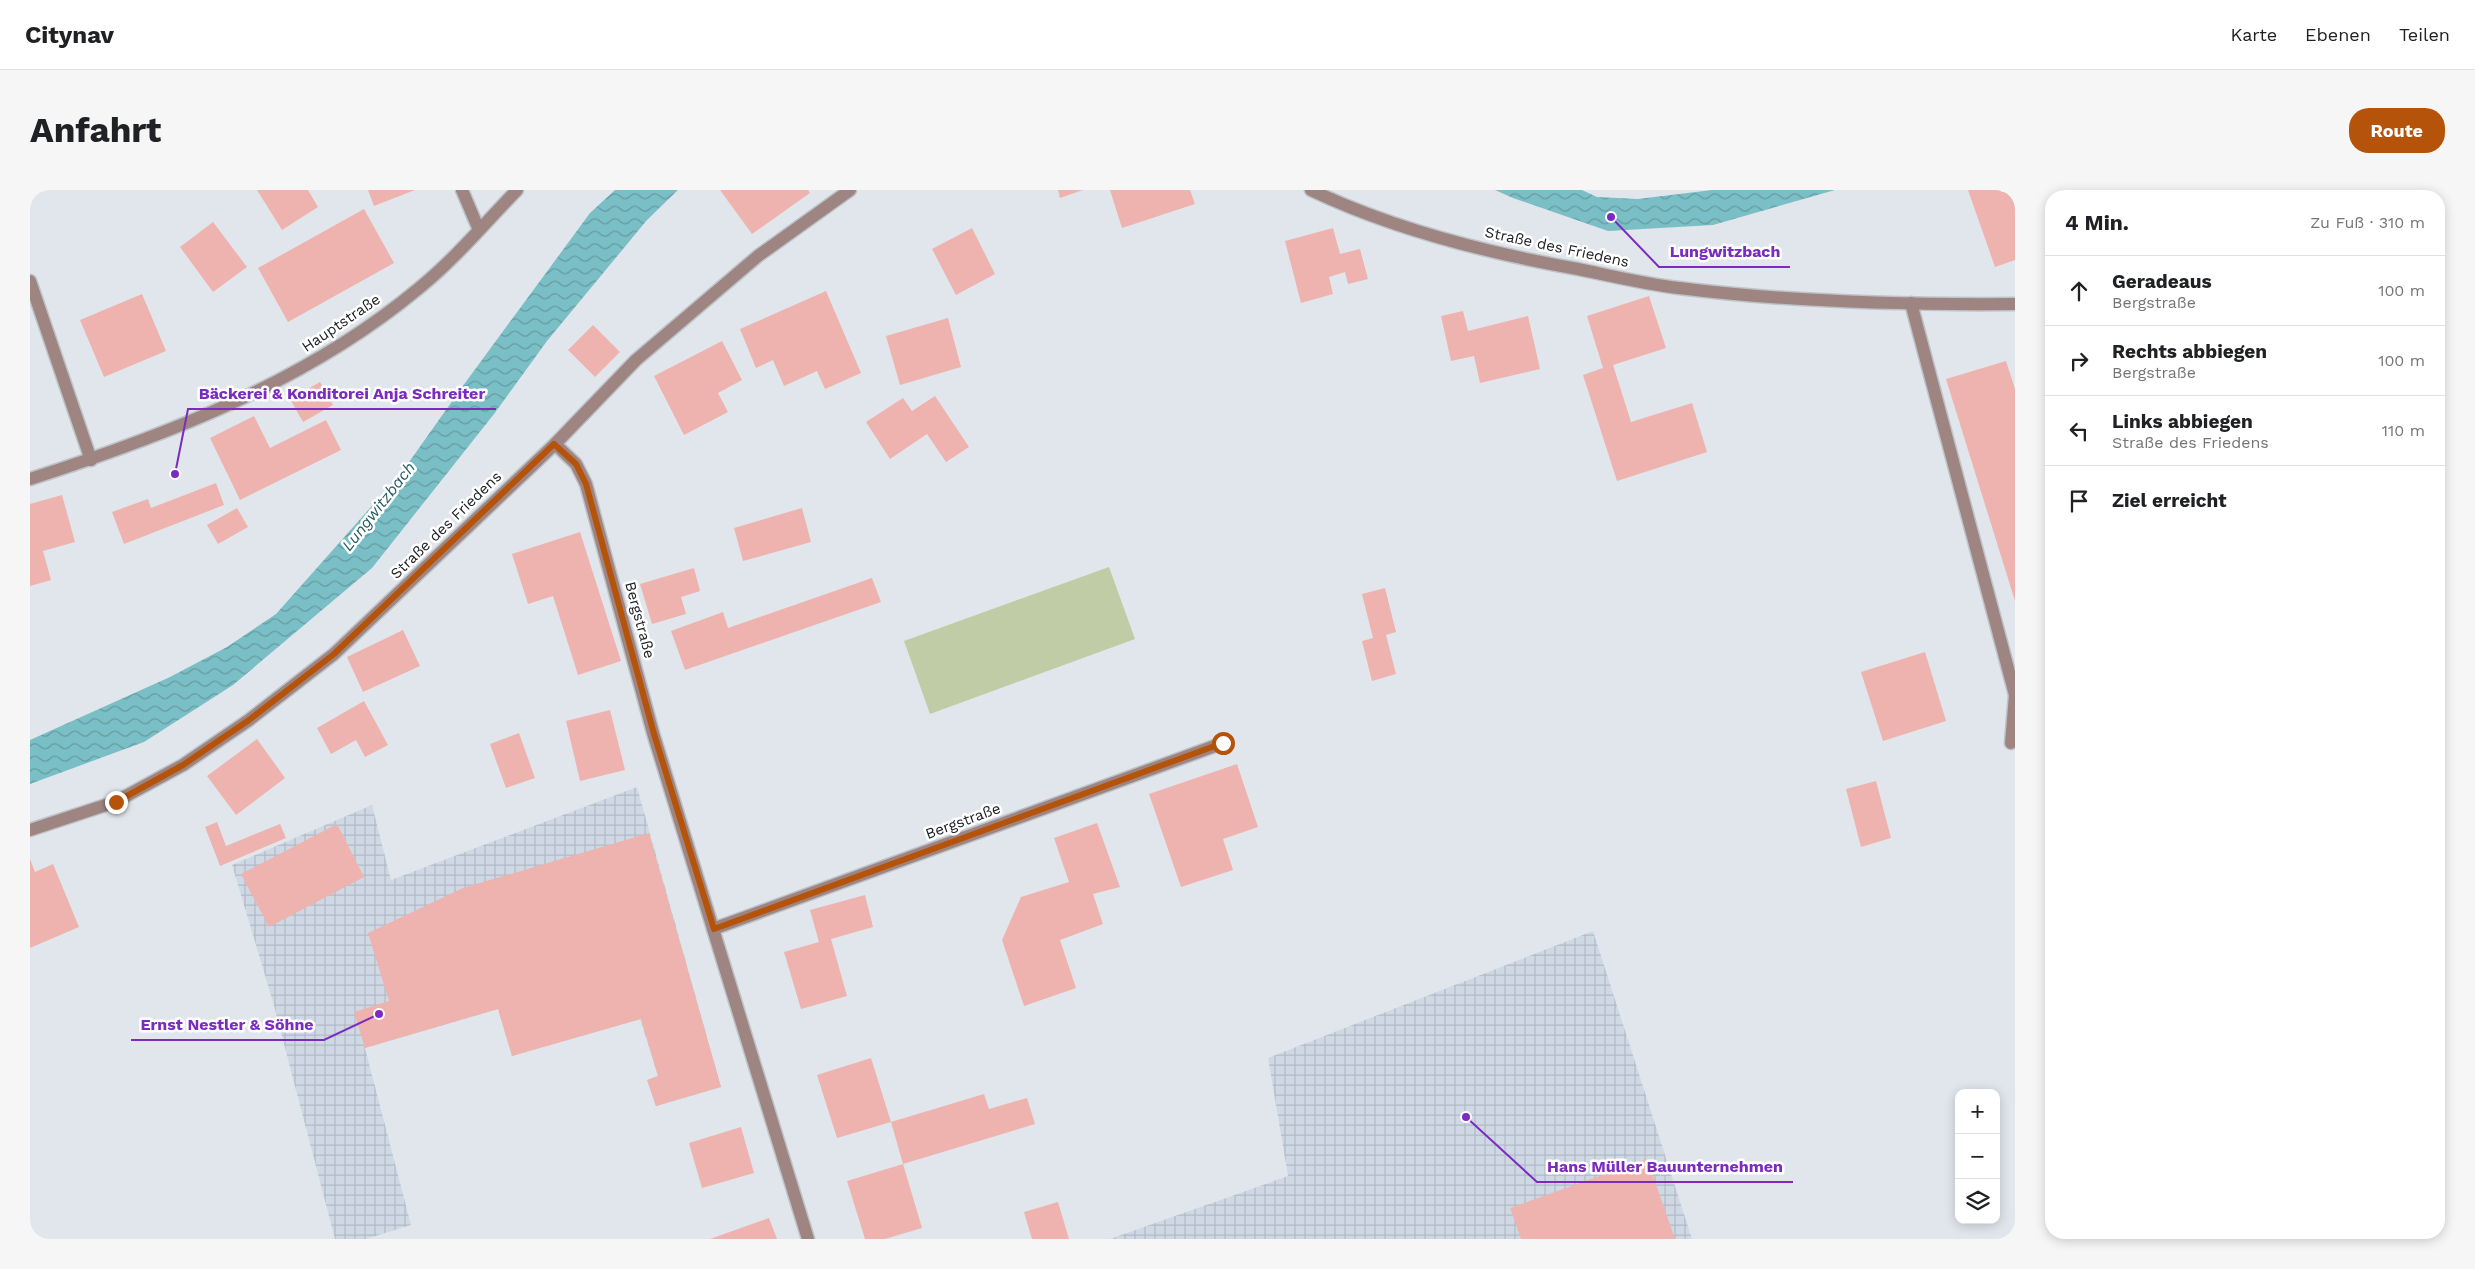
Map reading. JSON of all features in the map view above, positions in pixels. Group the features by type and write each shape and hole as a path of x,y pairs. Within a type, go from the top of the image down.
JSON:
{"street":[{"path":"462,190 479,230"},
{"name":"Hauptstraße","path":"30,480 91,460 233,404 328,354 419,289 517,190"},
{"name":"Straße des Friedens","path":"30,830 116,802 183,765 249,720 334,654 554,444 636,360 758,256 850,190"},
{"name":"Straße des Friedens","path":"1311,190 1342,205 1427,234 1517,258 1678,288 1840,301 2015,304"},
{"path":"30,281 91,460"},
{"path":"1911,303 2015,695 2011,743"},
{"name":"Bergstraße","path":"554,444 576,464 586,484 654,734 808,1239"},
{"name":"Bergstraße","path":"714,929 1223,743"}],"shaded area":[{"path":"637,787 721,1087 656,1106 647,1080 658,1076 640,1019 512,1056 498,1009 365,1048 411,1225 366,1239 335,1239 273,1002 232,865 372,805 391,880"},
{"path":"1593,931 1692,1239 1110,1239 1288,1176 1268,1058"}],"green space":[{"path":"1109,567 1135,639 930,714 904,641"}],"water":[{"path":"615,190 678,190 647,220 547,341 494,414 372,568 233,685 144,742 30,784 30,740 170,677 227,647 276,614 402,472 590,213"},
{"path":"1495,190 1582,190 1597,197 1638,199 1712,190 1835,190 1713,225 1608,231"}],"building":[{"path":"257,190 308,190 318,207 282,230"},
{"path":"368,190 415,190 374,206"},
{"path":"720,190 808,190 810,193 752,234"},
{"path":"1058,190 1083,190 1060,198"},
{"path":"1110,190 1190,190 1195,204 1122,228"},
{"path":"1968,190 2001,190 2001,192 2015,190 2015,260 1995,267"},
{"path":"364,209 394,263 288,322 258,268"},
{"path":"213,222 247,267 213,292 180,247"},
{"path":"972,228 995,274 956,295 932,249"},
{"path":"1333,228 1340,254 1360,249 1368,279 1348,284 1345,272 1329,277 1333,294 1301,303 1285,241"},
{"path":"826,291 861,373 825,389 817,371 784,386 773,360 756,368 740,329"},
{"path":"142,294 166,351 104,377 80,320"},
{"path":"1649,296 1666,348 1613,365 1631,422 1692,403 1707,452 1617,481 1583,375 1603,368 1587,316"},
{"path":"1463,311 1468,331 1528,316 1540,369 1480,383 1474,356 1451,361 1441,316"},
{"path":"948,318 961,367 900,385 886,336"},
{"path":"593,325 620,352 595,377 568,350"},
{"path":"722,341 742,380 718,393 728,412 684,435 654,376"},
{"path":"2006,361 2015,389 2015,601 1946,379"},
{"path":"320,382 333,405 303,422 290,399"},
{"path":"935,396 969,447 946,462 927,434 890,459 866,422 903,398 912,411"},
{"path":"254,416 270,448 326,420 341,450 240,500 210,438"},
{"path":"216,483 224,505 124,544 112,512 148,499 151,508"},
{"path":"62,495 75,542 43,551 51,580 30,586 30,504"},
{"path":"237,508 248,527 218,544 207,525"},
{"path":"802,508 811,542 743,561 734,528"},
{"path":"580,532 621,661 578,675 553,596 528,604 512,554"},
{"path":"694,568 700,591 681,597 686,614 652,624 640,584"},
{"path":"872,578 881,602 685,670 671,631 723,612 728,628"},
{"path":"1385,588 1396,632 1386,635 1396,674 1372,681 1362,641 1373,638 1362,594"},
{"path":"403,630 420,666 363,692 347,657"},
{"path":"1925,652 1946,721 1883,741 1861,672"},
{"path":"364,701 388,745 365,757 356,740 331,754 317,728"},
{"path":"610,710 625,770 580,781 566,721"},
{"path":"519,733 535,778 506,788 490,744"},
{"path":"257,739 285,778 236,815 207,776"},
{"path":"1237,764 1258,827 1223,839 1233,870 1181,887 1149,794"},
{"path":"1876,781 1891,838 1861,847 1846,789"},
{"path":"217,822 226,846 280,824 286,838 220,866 205,827"},
{"path":"1097,823 1120,887 1093,894 1103,924 1060,940 1076,988 1024,1006 1002,940 1021,897 1069,882 1054,838"},
{"path":"337,824 364,877 269,927 241,874"},
{"path":"649,833 721,1087 656,1106 647,1080 658,1076 641,1019 512,1056 498,1009 365,1048 354,1012 389,1001 368,933 463,888"},
{"path":"30,859 35,872 53,864 79,927 30,948"},
{"path":"865,895 873,927 831,939 847,996 801,1009 784,952 819,942 810,910"},
{"path":"871,1058 891,1122 837,1138 817,1075"},
{"path":"984,1094 989,1109 1027,1098 1035,1124 903,1164 891,1122"},
{"path":"741,1127 754,1173 702,1188 689,1143"},
{"path":"1647,1159 1675,1239 1521,1239 1510,1208"},
{"path":"903,1164 922,1228 885,1239 865,1239 847,1181"},
{"path":"1058,1202 1069,1239 1032,1239 1024,1212"},
{"path":"769,1218 777,1239 710,1239"}],"place":[{"name":"Lungwitzbach","path":"1611,217"},
{"name":"Bäckerei & Konditorei Anja Schreiter","path":"175,474"},
{"name":"Ernst Nestler & Söhne","path":"379,1014"},
{"name":"Hans Müller Bauunternehmen","path":"1466,1117"}],"route":[{"path":"116,802 183,765 249,720 334,654 554,444 576,464 586,484 654,734 714,929 1223,743"}]}
